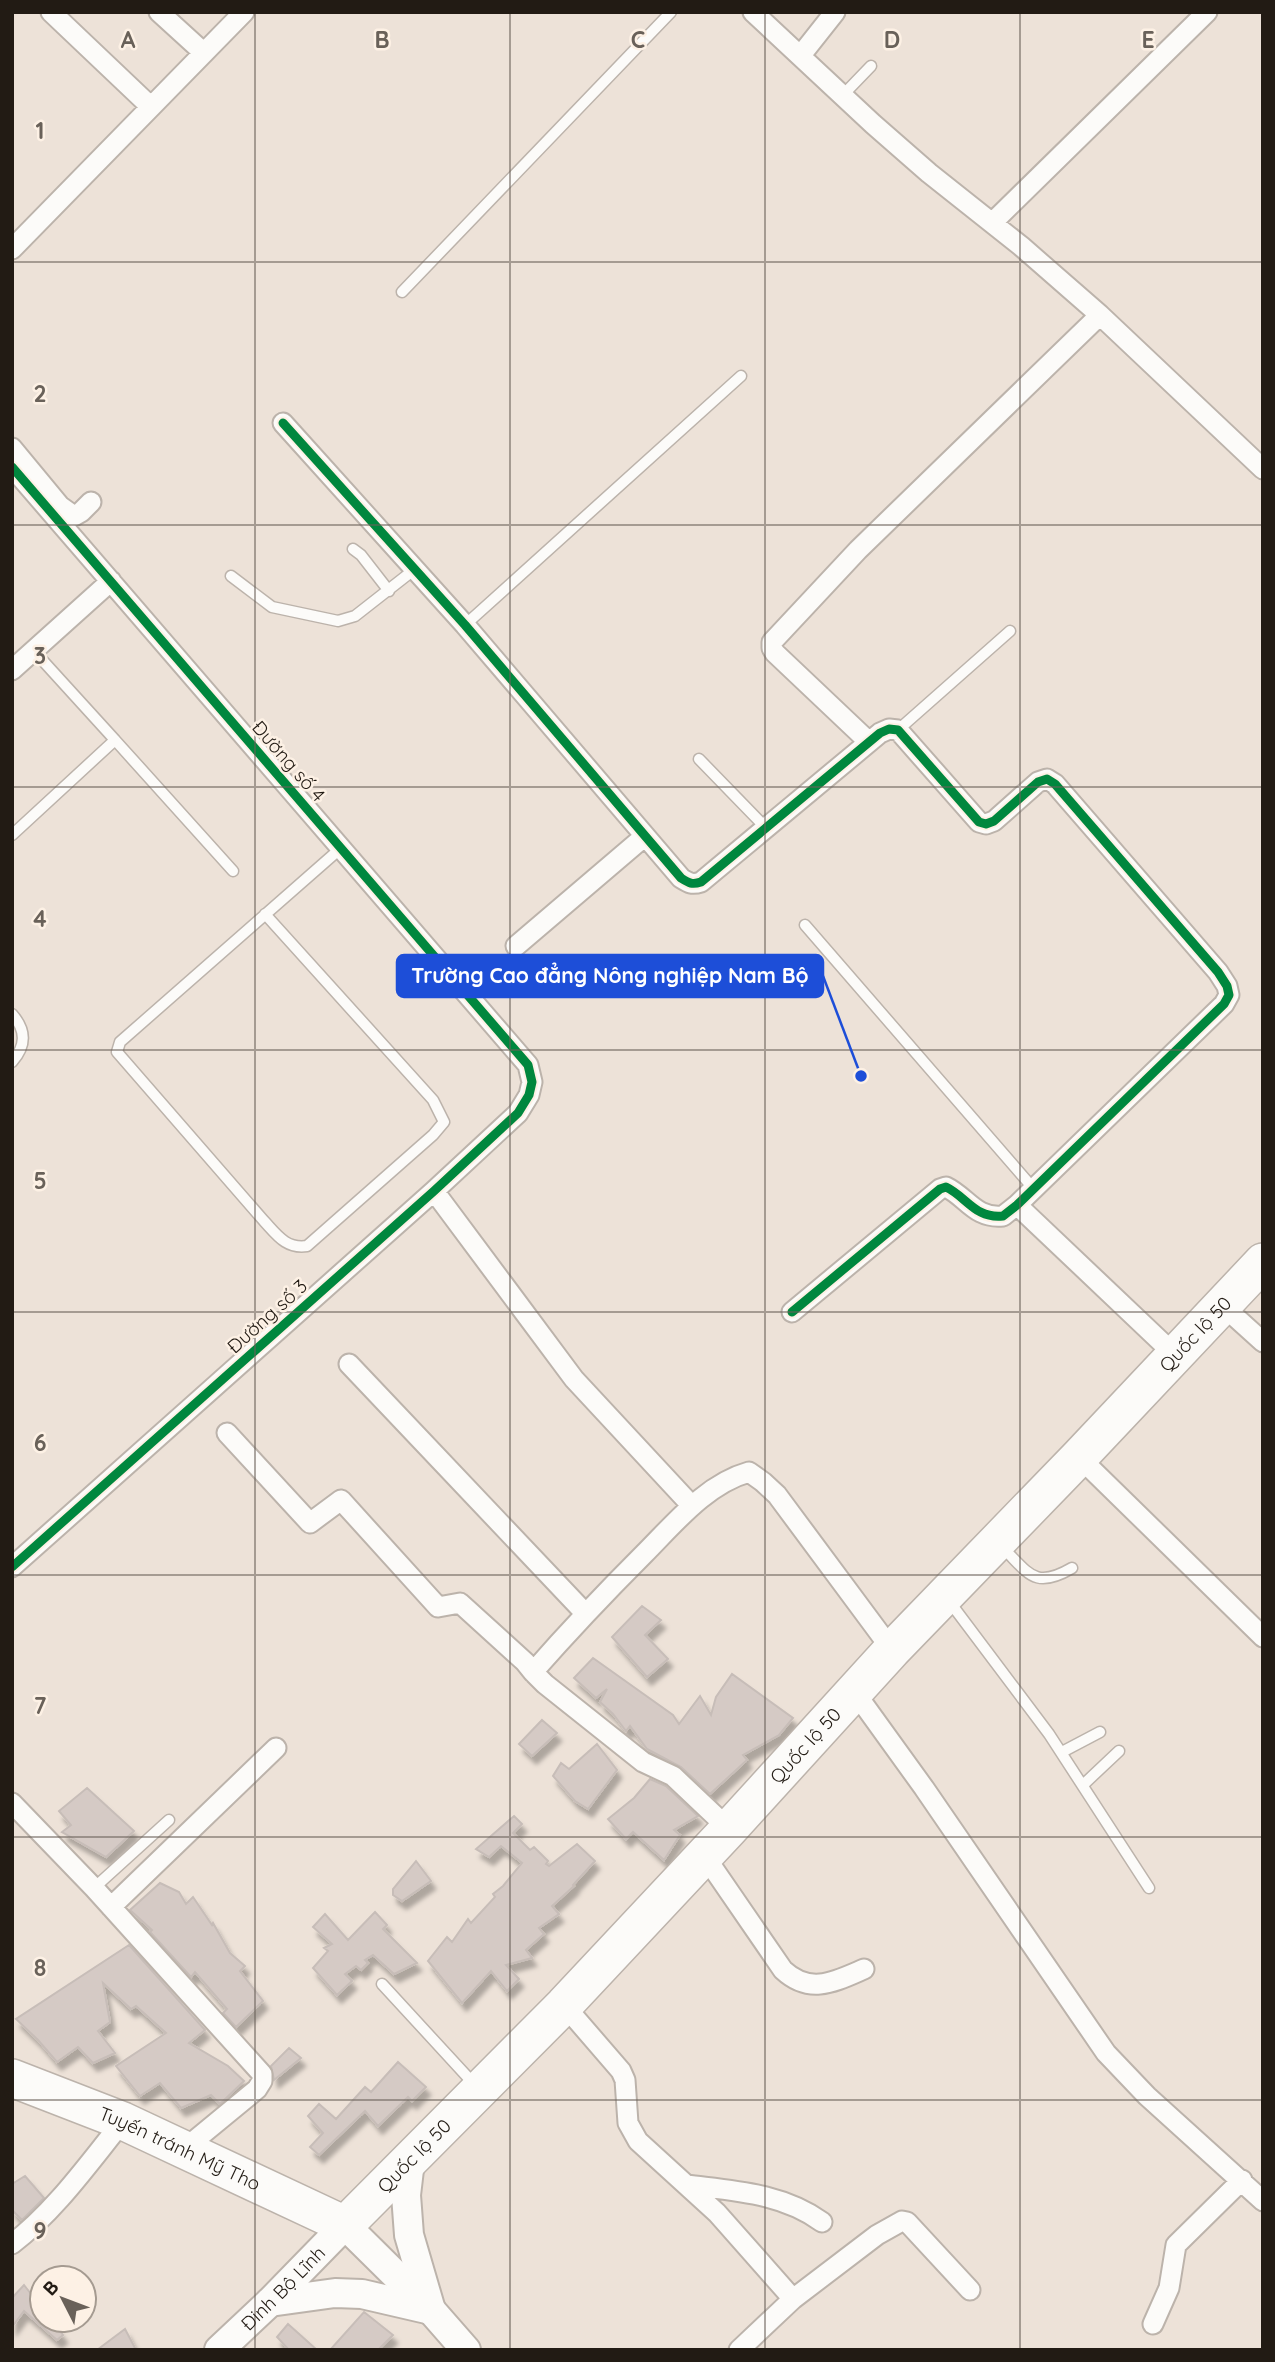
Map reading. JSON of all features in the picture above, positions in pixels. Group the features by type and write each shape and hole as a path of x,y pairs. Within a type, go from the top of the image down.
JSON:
{"highway":[{"name":"Quốc lộ 50","path":"345,2225 564,2005 892,1650 1263,1262"},
{"name":"Tuyến tránh Mỹ Tho","path":"12,2078 123,2121 345,2225"}],"main road":[{"path":"410,2161 406,2195 409,2235 430,2310"},
{"path":"345,2225 466,2350"},
{"name":"Đinh Bộ Lĩnh","path":"219,2350 345,2225"},
{"path":"270,2302 335,2292 362,2294 430,2310"}],"street":[{"path":"51,12 151,107"},
{"path":"159,12 204,53"},
{"path":"12,249 244,12"},
{"path":"753,12 807,47 845,92 929,173 1100,315 1263,469"},
{"path":"807,47 835,12"},
{"path":"992,223 1207,12"},
{"path":"869,742 775,653 772,642 858,550 1100,315"},
{"path":"284,423 465,625 681,878 693,884 701,882 869,742 889,729 898,730 979,822 986,824 995,821 1038,782 1047,779 1055,784 1219,972 1229,995 1224,1004 1017,1205 1003,1216 996,1217 969,1207 952,1190 946,1187 940,1189 792,1312"},
{"path":"12,447 61,506 74,516 91,502"},
{"name":"Đường số 4","path":"12,467 528,1065 532,1082"},
{"path":"12,670 111,581"},
{"path":"516,946 645,835"},
{"name":"Đường số 3","path":"12,1567 518,1113 532,1082"},
{"path":"434,1191 574,1379 692,1506"},
{"path":"1017,1205 1174,1354"},
{"path":"1222,1305 1263,1342"},
{"path":"349,1363 585,1613"},
{"path":"227,1433 310,1523 341,1500 438,1607 460,1603 525,1662 545,1684 643,1762 673,1776 729,1829"},
{"path":"1079,1457 1263,1637"},
{"path":"533,1672 585,1613 692,1506 720,1485 749,1472 777,1495 892,1650"},
{"path":"854,1691 924,1788 1105,2053 1147,2096 1263,2200"},
{"path":"111,1907 276,1748"},
{"path":"14,1809 94,1888 262,2074 262,2081 257,2089 183,2150"},
{"path":"704,1854 783,1970 793,1980 818,1985 837,1981 864,1969"},
{"path":"564,2005 621,2071 625,2080 628,2123 638,2141 717,2213 793,2299"},
{"path":"12,2244 65,2193 123,2121"},
{"path":"1153,2324 1169,2288 1176,2245 1242,2180"},
{"path":"686,2185 783,2201 798,2206 822,2222"},
{"path":"739,2350 793,2299 877,2235 902,2221 907,2222 970,2290"}],"lane":[{"path":"402,292 671,12"},
{"path":"845,92 871,66"},
{"path":"465,625 741,376"},
{"path":"354,549 389,590"},
{"path":"231,576 272,607 338,621 355,616 415,569"},
{"path":"898,730 1010,631"},
{"path":"34,651 233,871"},
{"path":"12,835 115,740"},
{"path":"699,759 766,828"},
{"path":"265,914 433,1100 444,1122 433,1135 307,1246 296,1248 285,1244 264,1222 117,1052 120,1042 265,914 341,848"},
{"path":"805,925 1033,1188"},
{"path":"12,1014 19,1022 24,1037 22,1051 12,1062"},
{"path":"996,1542 1032,1576 1040,1579 1053,1577 1072,1568"},
{"path":"945,1595 1062,1752 1149,1888"},
{"path":"1062,1752 1100,1732"},
{"path":"1084,1784 1119,1751"},
{"path":"94,1888 169,1820"},
{"path":"382,1984 480,2090"}],"building":[{"path":"642,1606 661,1620 645,1635 668,1659 647,1677 612,1637"},
{"path":"593,1658 673,1715 679,1724 700,1696 711,1715 716,1697 732,1674 793,1718 779,1735 743,1755 747,1760 710,1794 681,1767 647,1749 630,1726 626,1731 600,1702 607,1689 596,1698 574,1678"},
{"path":"542,1720 557,1733 532,1756 519,1744"},
{"path":"597,1744 617,1770 588,1809 575,1801 553,1776 561,1763 569,1769"},
{"path":"650,1779 666,1786 698,1816 674,1830 680,1835 664,1860 633,1832 626,1839 608,1819 634,1798"},
{"path":"87,1788 134,1831 106,1857 62,1832 71,1825 59,1811"},
{"path":"514,1816 522,1824 513,1833 530,1850 534,1847 548,1861 546,1864 549,1866 577,1844 595,1861 552,1906 559,1914 539,1928 544,1934 526,1950 532,1958 506,1965 519,1979 507,1991 491,1971 462,2003 428,1961 447,1937 452,1942 468,1919 471,1923 522,1863 501,1846 489,1857 476,1849"},
{"path":"416,1861 431,1881 402,1901 393,1895 393,1889"},
{"path":"160,1883 179,1892 186,1904 193,1897 212,1925 213,1923 230,1953 245,1966 240,1971 263,2001 236,2027 223,2013 227,2009 195,1972 191,1977 150,1932 152,1930 130,1910"},
{"path":"375,1912 387,1925 383,1929 417,1963 394,1974 373,1955 365,1960 368,1963 361,1970 356,1966 345,1974 352,1981 337,1995 313,1968 328,1951 324,1948 332,1944 313,1927 325,1914 348,1940"},
{"path":"129,1945 205,2030 189,2043 228,2066 244,2081 220,2104 211,2095 181,2108 160,2083 140,2096 116,2066 166,2033 136,2006 131,2009 103,1983 110,2022 98,2031 115,2053 93,2063 78,2047 57,2062 16,2019"},
{"path":"289,2048 301,2058 274,2080 271,2066"},
{"path":"398,2062 426,2087 412,2101 408,2097 378,2126 365,2111 319,2155 310,2147 323,2133 308,2116 319,2104 336,2119 365,2087 371,2092"},
{"path":"25,2176 44,2198 22,2220 12,2210 12,2184"},
{"path":"24,2285 28,2290 28,2315 24,2311 12,2327 12,2298"},
{"path":"364,2312 393,2335 378,2350 330,2350"},
{"path":"288,2324 317,2350 289,2350 277,2337"},
{"path":"125,2329 136,2350 97,2350"},
{"path":"50,2334 62,2334 57,2340"}],"cycle path":[{"path":"283,423 465,625 684,880 701,882 880,733 889,729 898,730 979,822 986,824 994,821 1038,782 1047,779 1055,784 1218,972 1227,986 1229,995 1224,1004 1003,1216 985,1214 946,1187 940,1189 792,1312"},
{"path":"12,467 528,1065 532,1082 529,1095 518,1113 12,1567"}],"place":[{"name":"Trường Cao đẳng Nông nghiệp Nam Bộ","path":"861,1076"}]}
